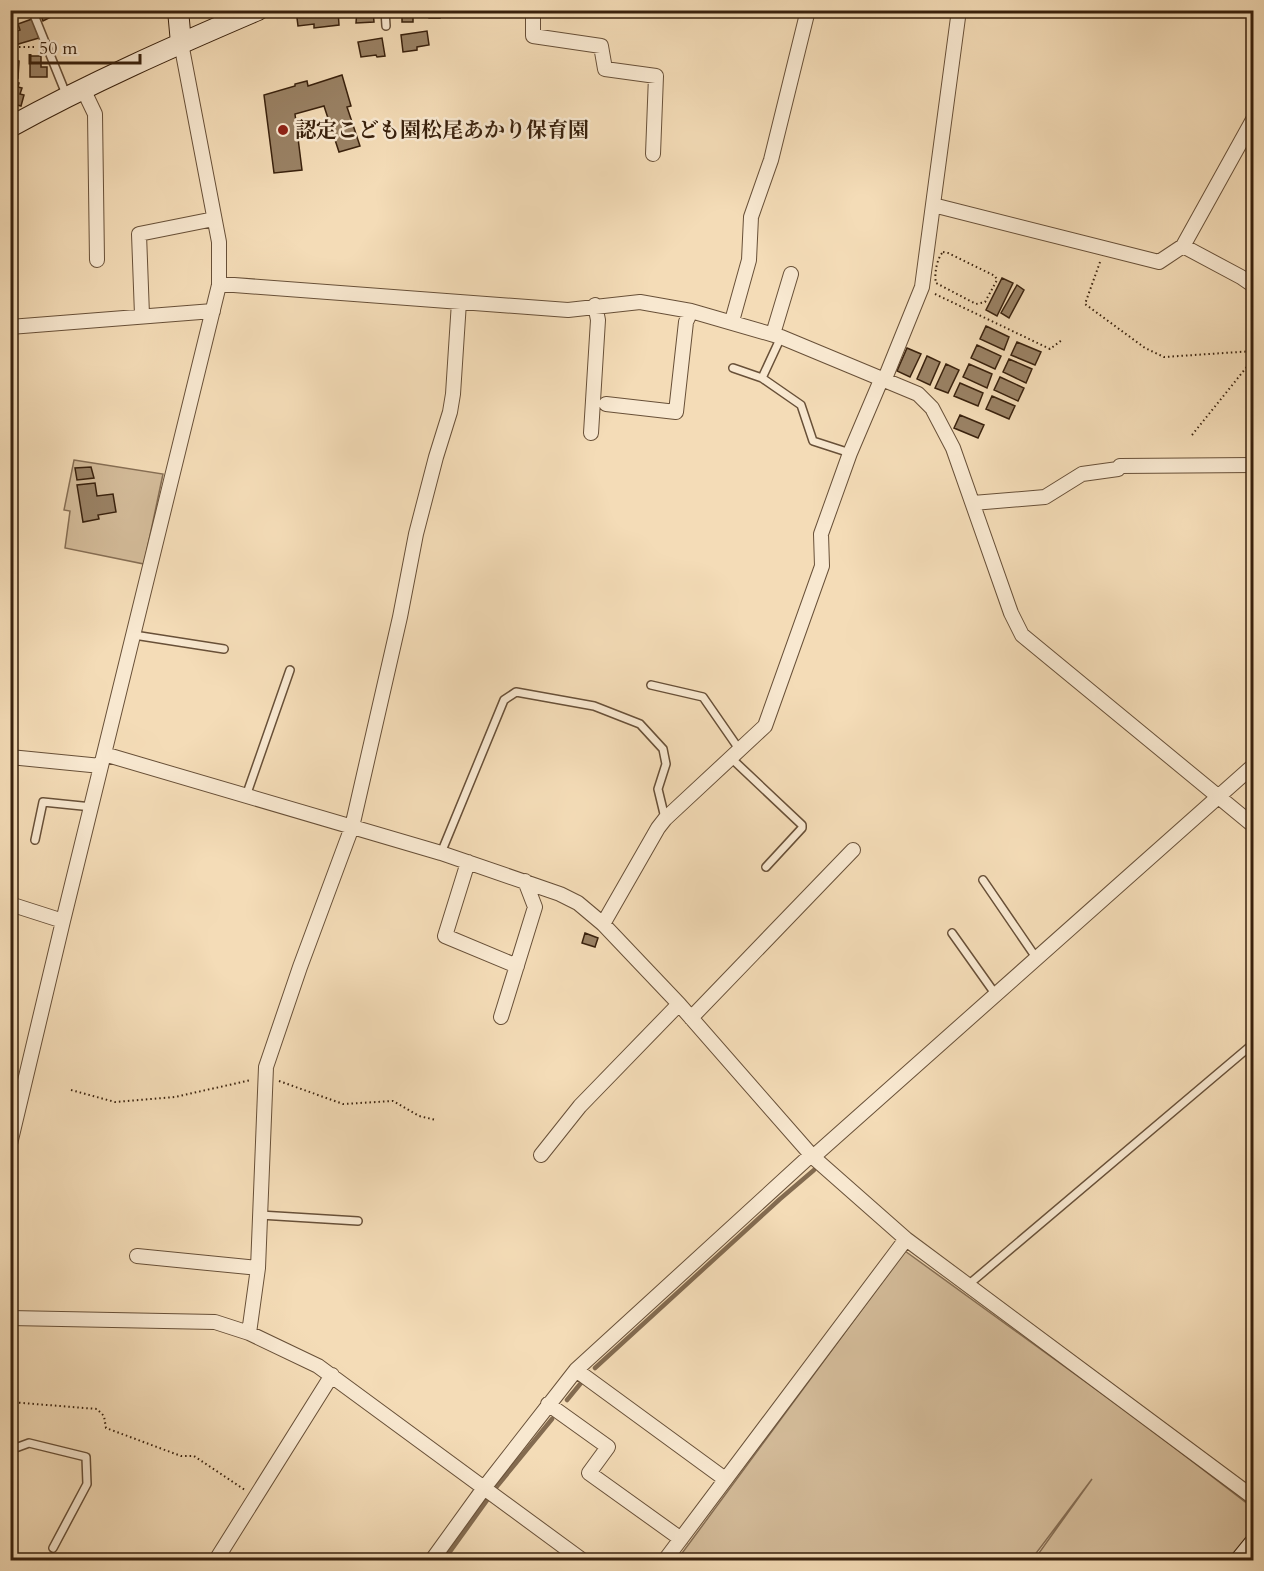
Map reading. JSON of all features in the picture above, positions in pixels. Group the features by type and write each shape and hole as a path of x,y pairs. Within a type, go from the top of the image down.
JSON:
{"main road":[{"path":"178,10 181,43"},
{"path":"10,128 181,43 258,10"},
{"path":"1241,1560 1254,1544"}],"street":[{"path":"533,10 533,36 601,46 605,69 656,76 653,154"},
{"path":"732,321 748,260 751,218 771,160 808,10"},
{"path":"603,924 665,819 765,726 822,566 821,534 850,453 922,287 959,10"},
{"path":"10,1144 219,285 219,242 181,43"},
{"path":"75,94 95,114 97,260"},
{"path":"933,205 1159,262 1183,246 1254,118"},
{"path":"142,315 139,234 214,219"},
{"path":"1183,246 1254,286"},
{"path":"777,335 791,274"},
{"path":"219,285 568,310 595,305 640,302 691,311 777,335 918,394 932,408 953,448 1011,613 1022,635 1254,826"},
{"path":"249,1333 258,1268 266,1067 352,827 400,617 416,534 450,412 459,302"},
{"path":"591,433 598,320 595,305"},
{"path":"10,327 213,311"},
{"path":"606,404 676,411 686,322 691,311"},
{"path":"973,503 1045,497 1078,475 1118,469 1120,466 1254,465"},
{"path":"10,757 103,760 246,796 441,853 525,881 578,903 603,924 679,1004 812,1156 906,1239 1254,1498"},
{"path":"432,1560 490,1492 548,1404 576,1370 812,1156 1254,765"},
{"path":"691,1018 853,850"},
{"path":"468,862 446,936 517,966"},
{"path":"501,1017 535,907 525,881"},
{"path":"10,904 63,921"},
{"path":"542,1155 580,1106 679,1004"},
{"path":"665,1560 906,1239"},
{"path":"137,1256 258,1268"},
{"path":"10,1318 215,1322 249,1333 332,1375 582,1560"},
{"path":"576,1370 725,1479"},
{"path":"216,1560 332,1375"},
{"path":"548,1404 608,1447 589,1473 681,1539"}],"lane":[{"path":"32,10 46,47 75,94"},
{"path":"385,10 386,26"},
{"path":"762,378 777,335"},
{"path":"733,368 762,378 801,405 813,441 850,453"},
{"path":"134,635 224,650"},
{"path":"246,796 290,670"},
{"path":"651,686 703,697 735,754 802,825 802,828 766,867"},
{"path":"441,853 504,700 516,692 594,706 640,724 663,749 666,764 658,789 665,819"},
{"path":"35,840 43,801 92,807"},
{"path":"983,880 1036,958"},
{"path":"952,933 996,995"},
{"path":"968,1285 1254,1043"},
{"path":"260,1215 358,1221"},
{"path":"10,1450 29,1443 86,1457 87,1484 53,1548"}],"path":[{"path":"10,47 46,47"},
{"path":"1106,248 1085,304 1145,348 1164,357 1254,351"},
{"path":"943,252 992,274 997,280 985,302 980,304 943,288 936,283 935,279 939,257 943,252"},
{"path":"922,287 1050,349 1062,340"},
{"path":"939,297 943,288"},
{"path":"1192,435 1254,358"},
{"path":"71,1090 115,1102 175,1097 266,1076 343,1104 393,1101 419,1116 436,1120"},
{"path":"10,1402 97,1409 105,1416 106,1428 181,1456 194,1456 256,1498"}],"shaded area":[{"path":"74,460 163,474 144,564 65,548 70,511 64,510"},
{"path":"905,1251 1137,1419 1253,1508 1253,1530 1230,1560 1034,1560 1092,1479 1031,1560 677,1560"}],"building":[{"path":"39,10 48,10 51,17 43,21"},
{"path":"296,10 338,10 339,25 314,28 314,24 298,26"},
{"path":"357,10 373,10 374,22 356,23"},
{"path":"395,10 413,10 413,22 402,22 402,16 395,16"},
{"path":"429,10 440,10 440,18 429,18"},
{"path":"32,19 39,38 15,45 17,31 20,30 18,24"},
{"path":"427,31 429,45 403,52 401,35"},
{"path":"382,38 385,56 361,57 358,42"},
{"path":"30,56 41,56 41,67 47,67 47,77 30,77"},
{"path":"10,58 19,61 18,78 10,76"},
{"name":"認定こども園松尾あかり保育園","path":"342,75 351,106 347,107 360,146 339,152 324,106 295,114 302,170 274,173 264,95 295,86 295,84 307,81 308,86"},
{"path":"10,80 19,83 18,87 22,88 20,94 24,95 21,106 10,103"},
{"path":"1002,278 1013,283 997,316 986,310"},
{"path":"1017,285 1024,290 1009,318 1001,313"},
{"path":"986,326 1009,337 1004,350 980,339"},
{"path":"1017,342 1041,352 1035,365 1011,355"},
{"path":"977,345 1001,356 995,369 971,358"},
{"path":"907,348 921,354 910,377 897,371"},
{"path":"927,356 940,362 930,385 917,379"},
{"path":"1009,359 1032,369 1026,383 1003,372"},
{"path":"946,364 959,370 948,393 935,388"},
{"path":"969,364 992,374 987,388 963,377"},
{"path":"1000,377 1024,388 1018,401 994,390"},
{"path":"960,383 983,393 978,406 954,396"},
{"path":"992,396 1015,406 1009,419 986,409"},
{"path":"960,415 984,425 978,438 954,428"},
{"path":"91,467 94,478 77,480 75,468"},
{"path":"95,483 97,496 113,494 116,512 98,515 99,519 83,522 77,485"},
{"path":"585,933 598,938 595,947 582,943"}],"waterway":[{"path":"595,1368 814,1170"},
{"path":"567,1400 581,1383"},
{"path":"444,1560 498,1485 552,1419"}],"place":[{"name":"認定こども園松尾あかり保育園","path":"283,130"}]}
